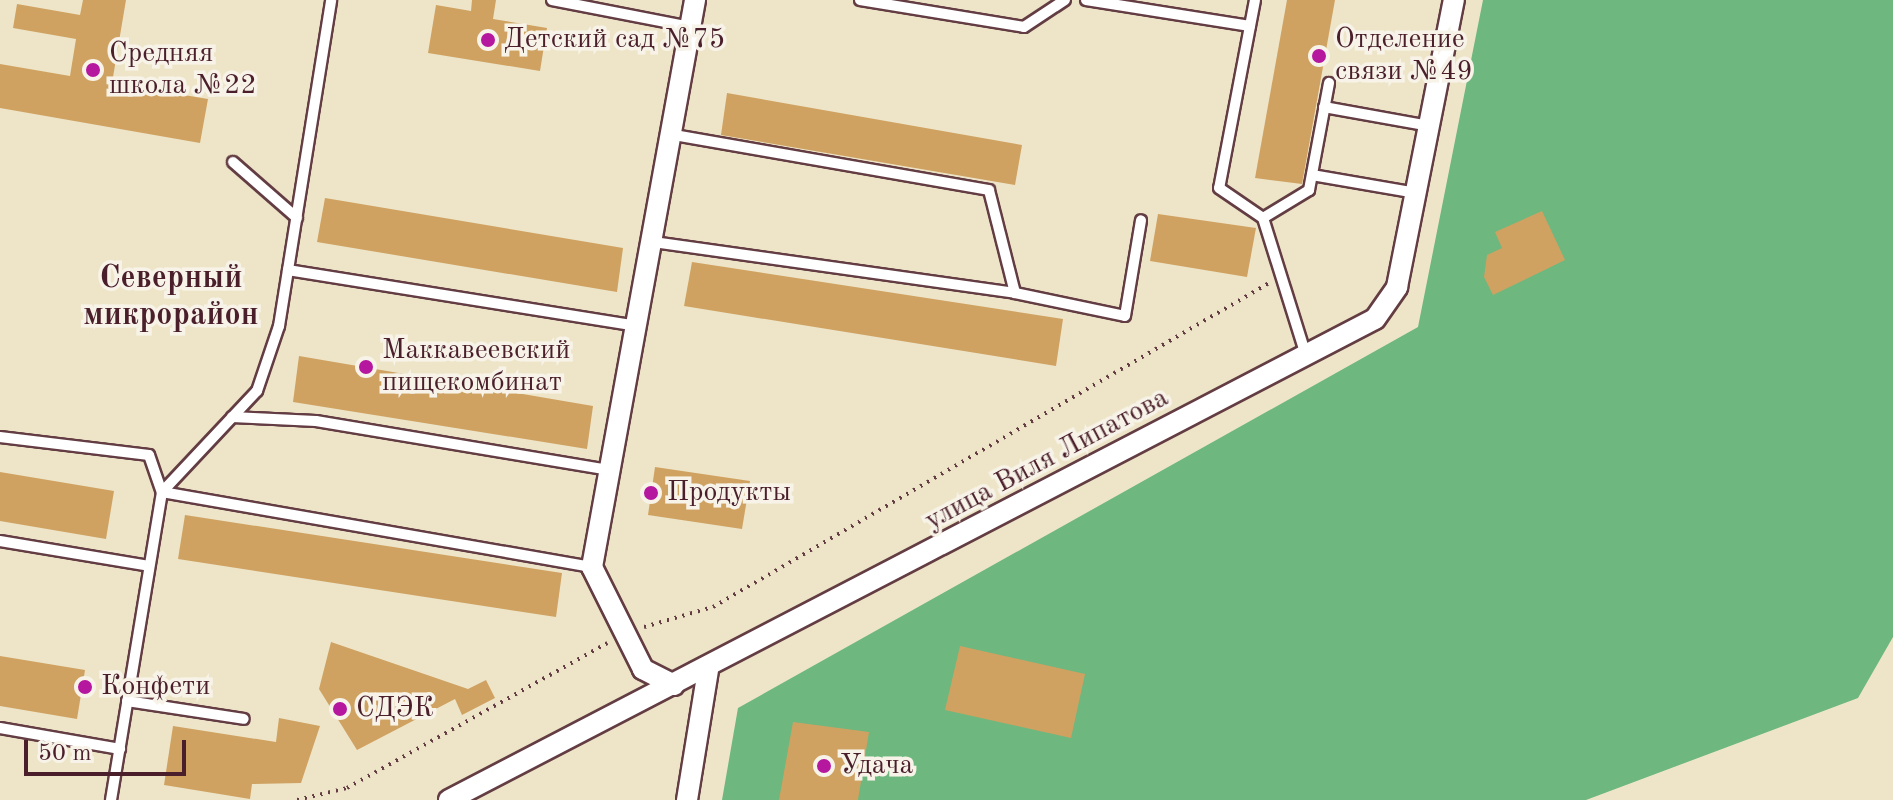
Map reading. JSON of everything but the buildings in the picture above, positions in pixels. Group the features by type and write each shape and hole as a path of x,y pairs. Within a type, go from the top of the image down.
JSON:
{"street":[{"path":"674,685 643,669 592,567 675,135 695,0"},
{"name":"улица Виля Липатова","path":"449,800 674,685 708,671 1306,355 1383,308 1397,287 1454,0"},
{"path":"687,800 708,671"}],"lane":[{"path":"162,492 257,391 288,270 331,0"},
{"path":"552,0 691,27"},
{"path":"860,0 1024,27 1065,0"},
{"path":"1086,0 1250,26"},
{"path":"1255,0 1219,188 1263,218 1306,355"},
{"path":"1263,218 1309,190 1329,83"},
{"path":"1324,107 1430,126"},
{"path":"675,135 989,190 1015,293"},
{"path":"233,162 297,218"},
{"path":"1312,175 1417,193"},
{"path":"653,242 1015,293 1125,316 1141,220"},
{"path":"288,270 636,326"},
{"path":"232,417 316,421 610,470"},
{"path":"0,437 149,455 162,492 111,800"},
{"path":"162,492 592,567"},
{"path":"0,541 149,566"},
{"path":"127,701 244,719"},
{"path":"0,728 120,749"}],"path":[{"path":"297,800 347,788 625,632 713,607 1281,276"}],"green space":[{"path":"1483,0 1893,0 1893,637 1858,698 1586,800 722,800 738,708 1418,327"}],"place":[{"name":"Детский сад №75","path":"488,40"},
{"name":"Отделение связи №49","path":"1319,56"},
{"name":"Средняя школа №22","path":"93,70"},
{"name":"Маккавеевский пищекомбинат","path":"366,367"},
{"name":"Продукты","path":"651,493"},
{"name":"Конфети","path":"85,687"},
{"name":"СДЭК","path":"340,709"},
{"name":"Удача","path":"824,766"}],"district":[{"name":"Северный микрорайон","path":"171,298"}]}
